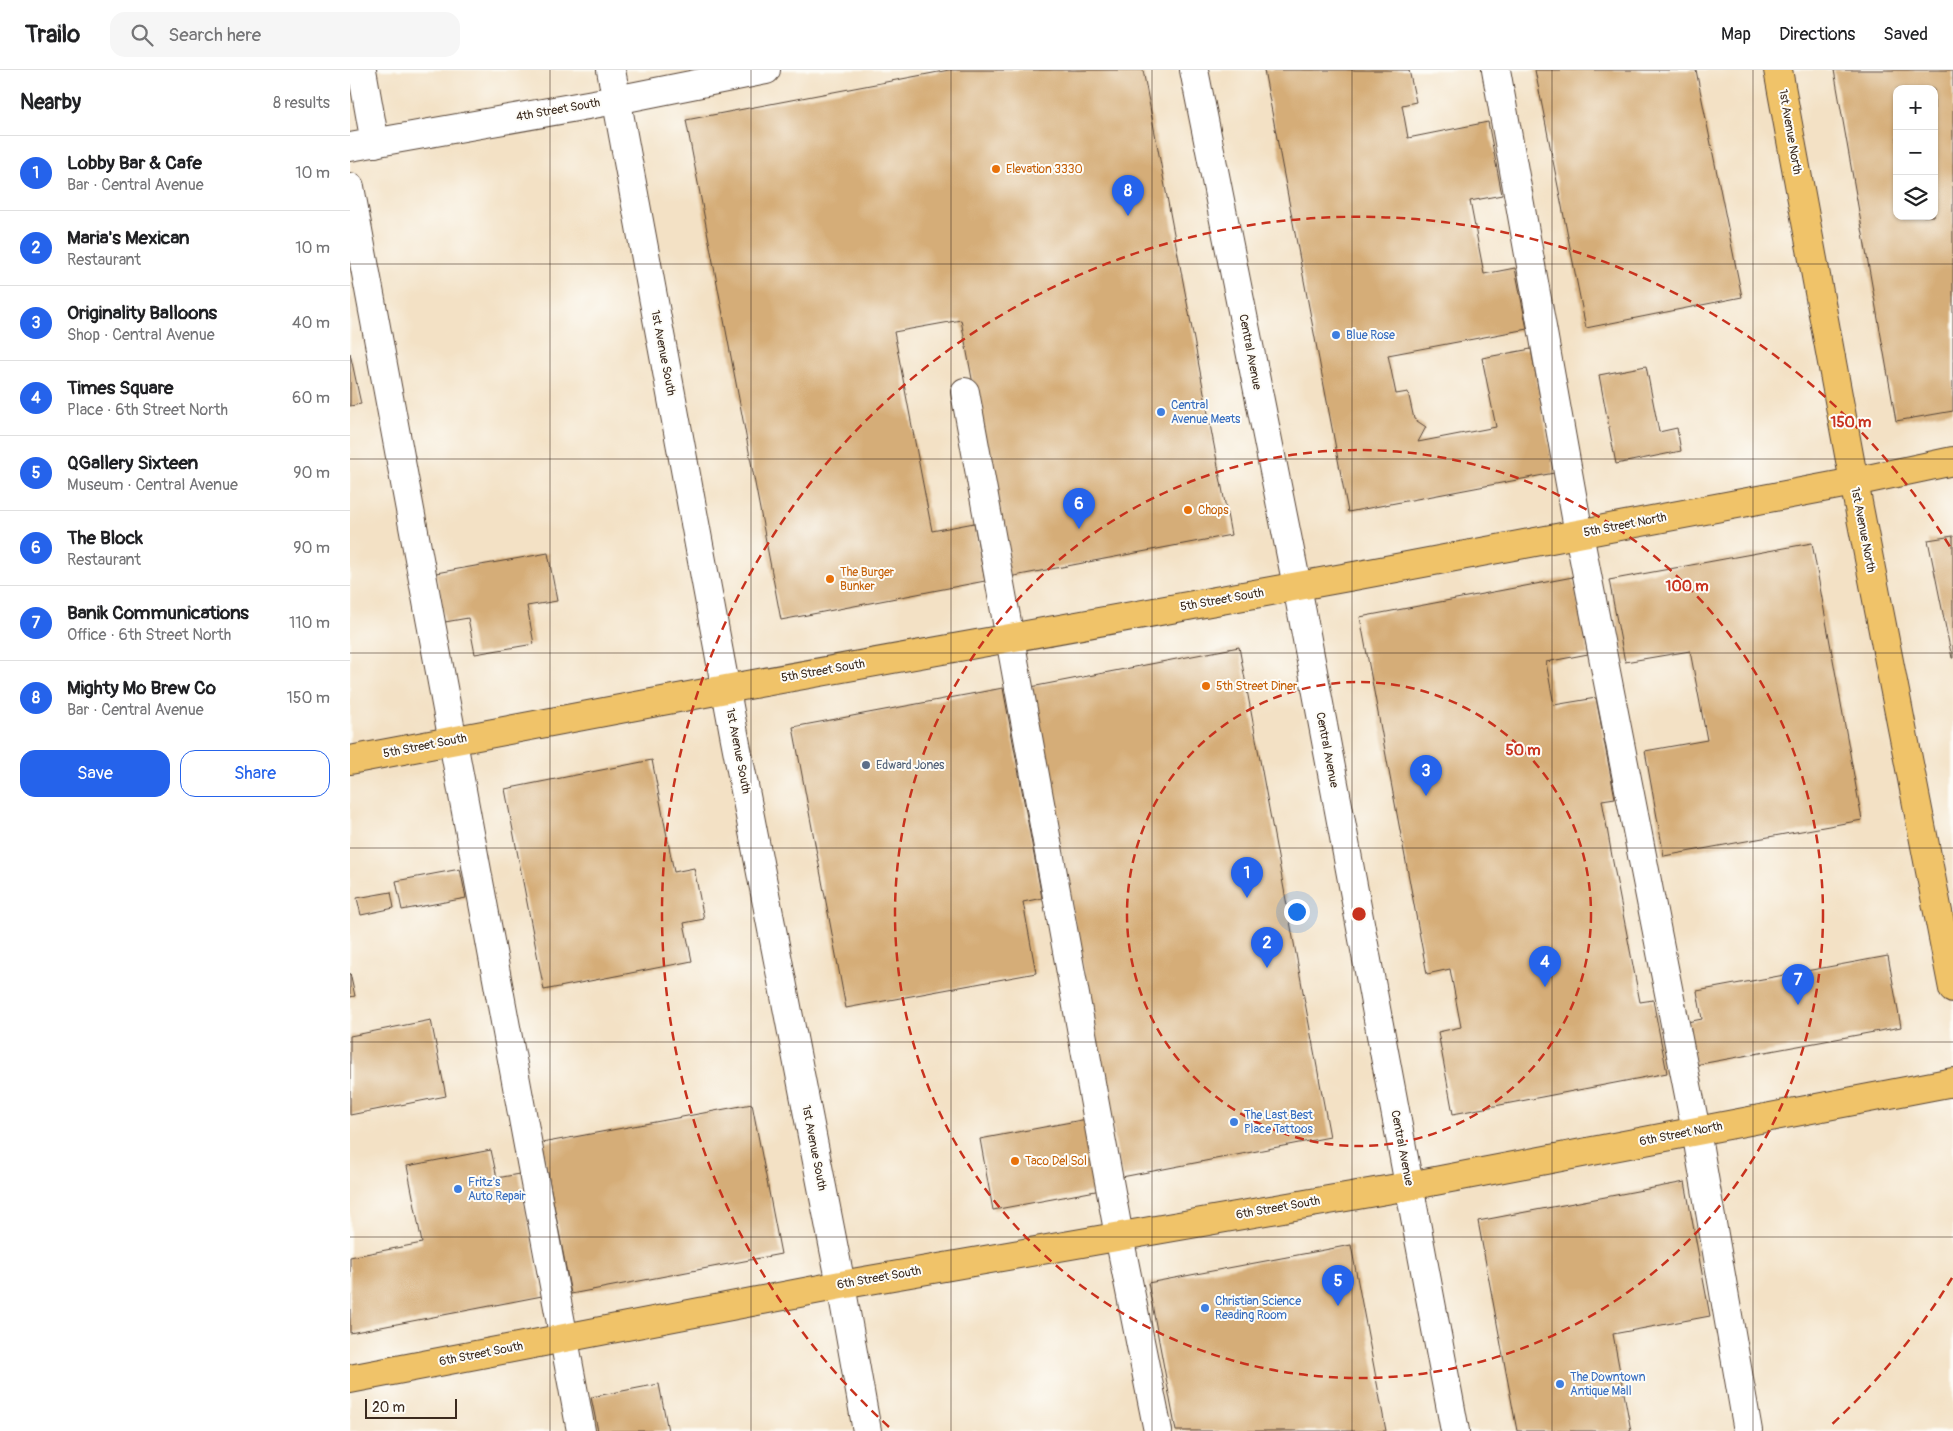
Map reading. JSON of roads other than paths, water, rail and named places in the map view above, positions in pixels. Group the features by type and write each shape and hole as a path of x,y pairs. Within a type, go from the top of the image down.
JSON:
{"main road":[{"name":"1st Avenue North","path":"1778,70 1854,482 1953,989"},
{"name":"5th Street North","path":"1297,586 1854,482 1953,461"},
{"name":"5th Street South","path":"350,760 726,689 1297,586"},
{"name":"6th Street North","path":"1409,1186 1953,1082"},
{"name":"6th Street South","path":"350,1379 841,1285 1409,1186"}],"street":[{"path":"362,70 362,145"},
{"name":"1st Avenue South","path":"611,70 867,1431"},
{"name":"4th Street South","path":"362,145 616,100 766,70"},
{"name":"Central Avenue","path":"1194,70 1297,586 1455,1431"},
{"path":"1496,70 1579,534 1696,1131 1748,1431"},
{"path":"350,187 581,1431"},
{"path":"965,392 1119,1236 1158,1431"}],"place":[{"name":"Elevation 3330","path":"996,169"},
{"name":"Mighty Mo Brew Co","path":"1128,216"},
{"name":"Blue Rose","path":"1336,335"},
{"name":"Central Avenue Meats","path":"1161,412"},
{"name":"Chops","path":"1188,510"},
{"name":"The Block","path":"1079,529"},
{"name":"The Burger Bunker","path":"830,579"},
{"name":"5th Street Diner","path":"1206,686"},
{"name":"Edward Jones","path":"866,765"},
{"name":"Originality Balloons","path":"1426,796"},
{"name":"Lobby Bar & Cafe","path":"1247,898"},
{"name":"Maria's Mexican","path":"1267,968"},
{"name":"Times Square","path":"1545,987"},
{"name":"Banik Communications","path":"1798,1005"},
{"name":"The Last Best Place Tattoos","path":"1234,1122"},
{"name":"Taco Del Sol","path":"1015,1161"},
{"name":"Fritz's Auto Repair","path":"458,1189"},
{"name":"QGallery Sixteen","path":"1338,1306"},
{"name":"Christian Science Reading Room","path":"1205,1308"},
{"name":"The Downtown Antique Mall","path":"1560,1384"}]}
